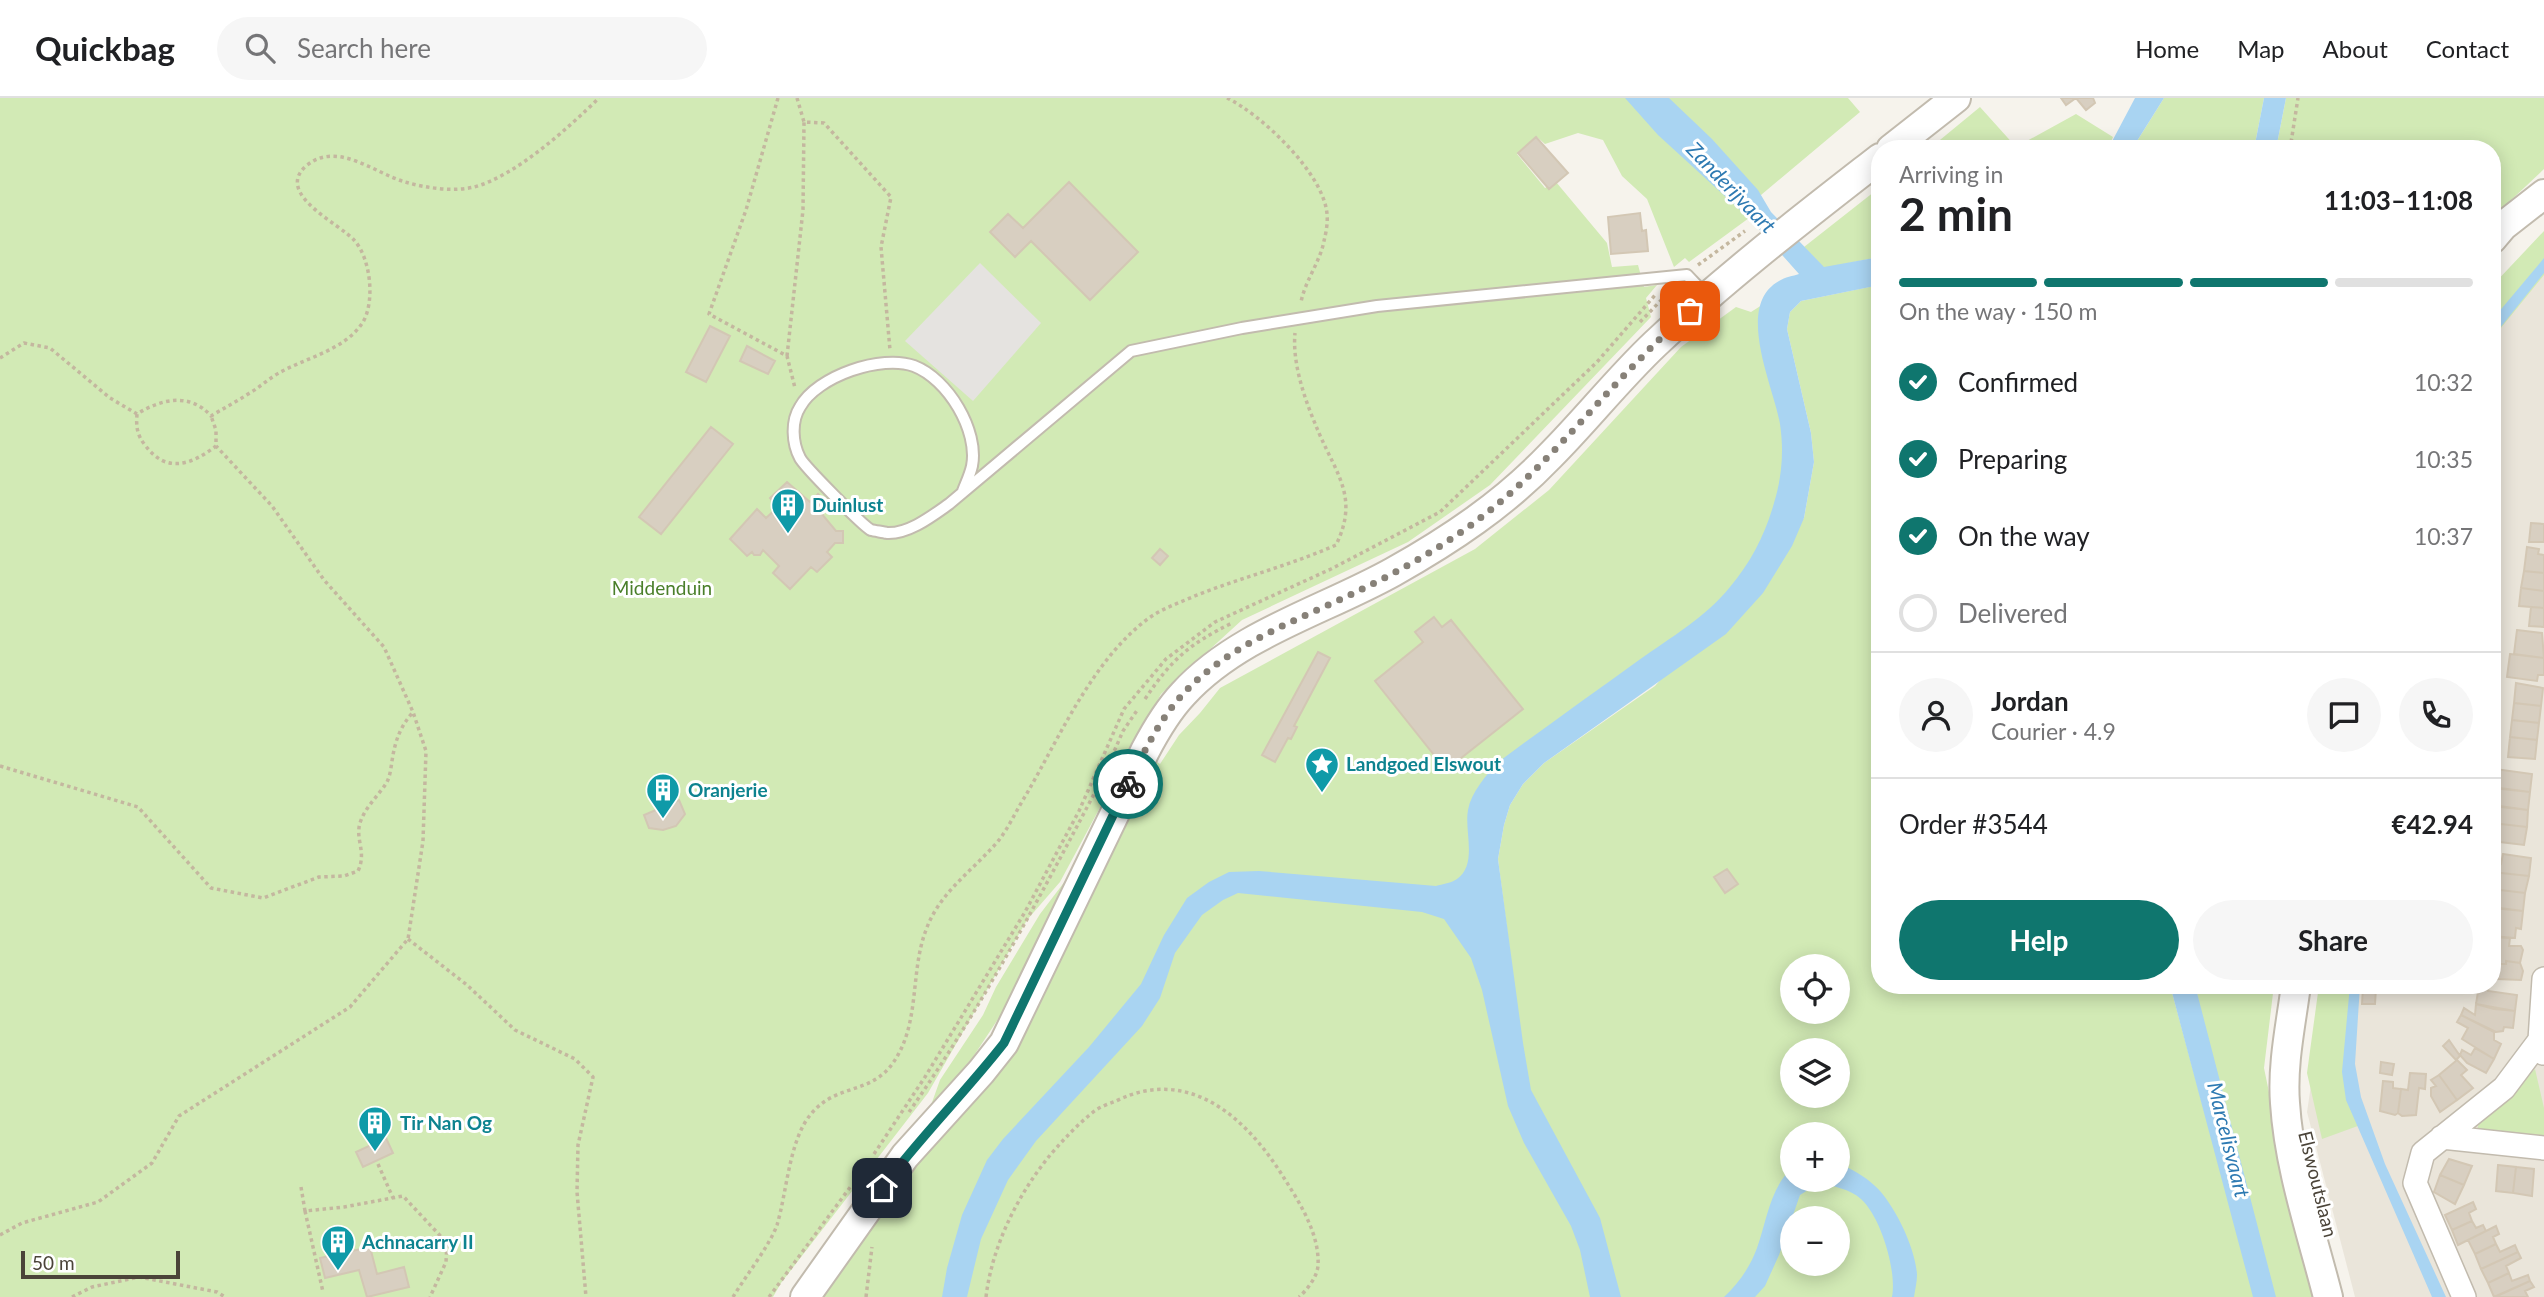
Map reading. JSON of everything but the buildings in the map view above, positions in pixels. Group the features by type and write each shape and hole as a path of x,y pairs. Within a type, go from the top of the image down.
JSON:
{"street":[{"path":"1902,140 1956,98"},
{"path":"804,1297 905,1156 1004,1043 1160,721 1183,694 1232,654 1288,623 1392,573 1478,520 1549,458 1640,359 1706,295 1757,238 1794,225 1871,165"},
{"path":"2501,228 2544,194"},
{"path":"2464,1297 2415,1183 2423,1153 2504,1088 2542,1048 2544,979"},
{"name":"Elswoutslaan","path":"2295,994 2285,1078 2285,1103 2290,1147 2328,1297"},
{"path":"2442,1137 2544,1148"}],"lane":[{"path":"963,491 972,465 971,441 965,419 954,399 938,382 918,368 892,363 835,376 813,391 800,407 794,424 794,439 800,459 870,530 889,533 912,527 931,517 963,491 1131,351 1297,319 1453,297 1687,275 1706,295"}],"path":[{"path":"211,415 250,394 278,373 316,358 362,325 371,298 367,266 355,241 314,210 304,199 298,183 304,168 320,158 343,156 405,182 444,189 474,187 536,154 599,98"},
{"path":"778,98 746,210 709,314 787,356"},
{"path":"797,98 804,122 803,210 787,356 800,407"},
{"path":"733,1297 776,1227 797,1139 810,1114 833,1096 883,1077 899,1055 908,1034 915,978 926,929 946,893 1000,839 1088,685 1124,641 1145,621 1165,608 1238,578 1299,561 1336,545 1344,528 1347,502 1341,475 1318,430 1304,391 1294,349 1302,296 1324,244 1328,215 1324,200 1294,151 1243,106 1227,98"},
{"path":"2291,140 2298,98"},
{"path":"804,122 824,123 891,197 881,247 892,363"},
{"path":"1593,374 1644,317 1687,275 1757,238"},
{"path":"872,1156 925,1077 1025,912 1079,811 1124,709 1166,659 1214,622 1331,569 1440,512 1597,362 1659,290 1675,276"},
{"path":"0,358 24,343 50,348 110,398 137,414"},
{"path":"0,1235 22,1223 98,1202 152,1163 180,1116 350,1007 408,939 423,841 426,751 413,712 384,647 324,580 272,506 216,446 216,430 211,415 203,407 187,400 167,400 137,414"},
{"path":"137,414 135,428 142,442 155,458 168,464 187,462 203,456 216,446"},
{"path":"1437,521 1447,514"},
{"path":"873,1164 952,1050 1042,892 1104,774 1123,731 1165,668 1210,634 1235,621"},
{"path":"0,766 138,807 211,888 263,898 319,877 344,876 358,870 363,860 360,824 373,799 389,779 394,746 401,725 413,712"},
{"path":"408,939 467,985 515,1030 575,1059 593,1077 578,1145 577,1192 586,1297"},
{"path":"986,1297 989,1271 1016,1205 1040,1168 1070,1132 1094,1111 1134,1092 1172,1088 1208,1099 1249,1129 1301,1205 1313,1236 1318,1267 1308,1290 1299,1297"},
{"path":"379,1164 393,1198"},
{"path":"769,1297 857,1178"},
{"path":"300,1187 323,1292"},
{"path":"833,1221 857,1187"},
{"path":"305,1211 403,1196 447,1243 446,1262 430,1297"},
{"path":"72,1297 92,1287 139,1278 217,1292 225,1297"}],"shaded area":[{"path":"2544,243 2544,1297 2355,1297 2307,1112 2325,994 2501,994 2501,284"},
{"path":"980,263 1041,323 973,401 905,341"}],"green space":[{"name":"Middenduin","path":"0,98 1848,98 1860,112 1742,211 1749,218 1689,262 1685,258 1674,267 1647,199 1622,176 1603,140 1578,133 1545,144 1537,137 1517,154 1545,188 1556,182 1607,243 1612,267 1638,265 1644,287 1657,285 1646,298 1651,317 1490,485 1408,542 1242,620 1161,694 1060,882 1027,920 928,1093 773,1297 0,1297"},
{"path":"2164,98 2264,98 2256,140 2138,140"},
{"path":"2286,98 2544,98 2544,169 2501,210 2501,140 2278,140"},
{"path":"1980,107 2010,140 1940,140"},
{"path":"2076,114 2113,137 2112,140 2029,140"},
{"path":"1871,194 1871,259 1824,268 1804,247"},
{"path":"2544,231 2544,275 2501,328 2501,276"},
{"name":"Landgoed Elswout","path":"1871,287 1871,994 2172,994 2208,1125 2202,1017 2197,994 2273,994 2264,1068 2289,1190 2317,1297 815,1297 946,1125 1151,758 1160,764 1179,735 1220,688 1475,549 1549,490 1681,347 1736,307 1751,312 1762,305 1759,315 1801,454 1760,566 1715,616 1496,776 1481,876 1513,976 1498,859 1510,805 1523,784 1544,763 1655,686 1804,518 1814,462 1811,433 1787,329 1790,312 1801,301"},
{"path":"1072,872 1008,1004 973,1057 930,1108 940,1080 983,1015 996,987 1040,914"},
{"path":"2318,994 2356,994 2352,1072 2366,1123 2322,1139 2307,1073"},
{"path":"2535,1069 2544,1108 2544,1142 2477,1131 2479,1122"}],"water":[{"name":"Zanderijvaart","path":"1625,98 1669,98 1712,139 1758,190 1771,212 1824,267 1871,258 1871,287 1801,301 1790,312 1787,329 1811,433 1814,462 1804,518 1792,546 1763,593 1726,634 1544,763 1523,784 1510,805 1504,825 1498,859 1531,1090 1600,1218 1621,1297 1590,1297 1580,1250 1571,1226 1524,1143 1508,1106 1482,990 1471,958 1444,919 1422,912 1238,893 1202,915 1175,953 1160,998 1142,1026 1036,1141 1008,1180 981,1239 967,1297 942,1297 962,1215 987,1160 1003,1139 1089,1047 1141,984 1164,935 1187,898 1229,872 1259,871 1436,886 1455,880 1463,873 1469,856 1467,818 1472,797 1497,763 1699,617 1730,587 1751,558 1774,503 1782,454 1780,424 1760,348 1759,309 1766,293 1779,281 1799,274 1751,220 1658,135"},
{"path":"2135,98 2164,98 2138,140 2113,140"},
{"path":"2264,98 2286,98 2278,140 2256,140"},
{"path":"2544,258 2544,273 2501,327 2501,309"},
{"name":"Marcelisvaart","path":"2172,994 2197,994 2276,1297 2253,1297"},
{"path":"2349,994 2359,994 2355,1064 2361,1097 2385,1164 2446,1297 2432,1297 2346,1100 2342,1072"},
{"path":"1850,1169 1871,1182 1889,1203 1908,1240 1916,1264 1914,1297 1892,1297 1890,1259 1881,1231 1868,1207 1850,1192"},
{"path":"1779,1185 1780,1192 1805,1192 1800,1195 1796,1206 1780,1206 1780,1252 1765,1286 1755,1297 1724,1297 1751,1262"}],"way so far":[{"path":"1128,784 1160,721 1206,673 1232,654 1288,623 1392,573 1478,520 1549,458 1640,359 1690,311"}],"place":[{"name":"Duinlust","path":"788,535"},
{"name":"Landgoed Elswout","path":"1322,794"},
{"name":"Oranjerie","path":"663,820"},
{"name":"Tir Nan Og","path":"375,1153"},
{"name":"Achnacarry II","path":"338,1272"}],"route":[{"path":"882,1188 905,1156 1004,1043 1128,784"}]}
